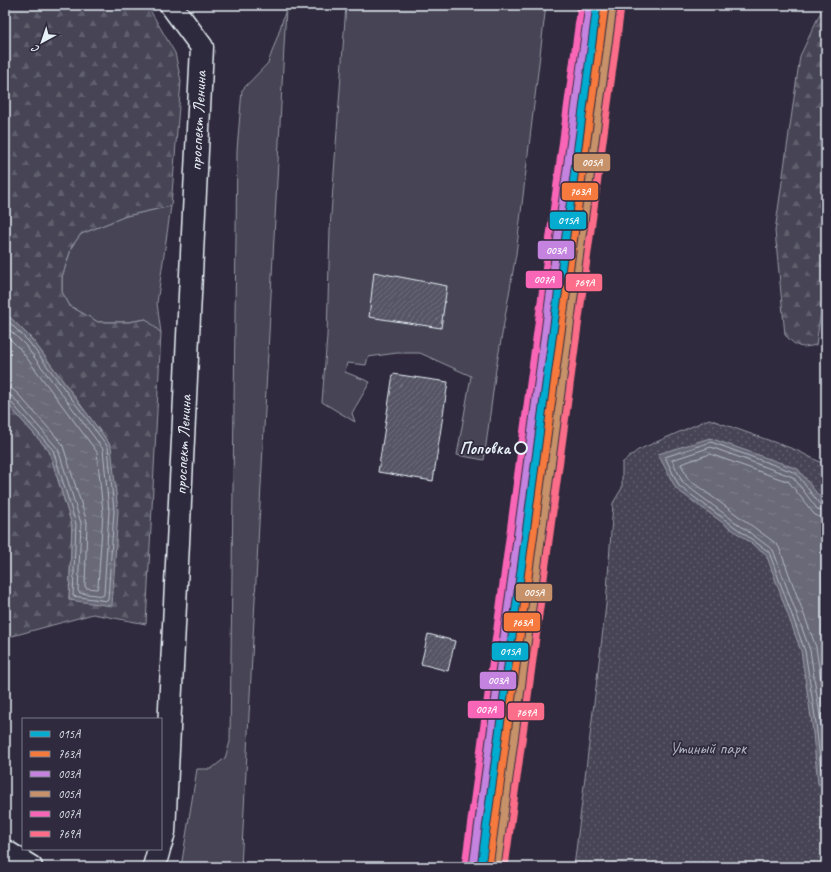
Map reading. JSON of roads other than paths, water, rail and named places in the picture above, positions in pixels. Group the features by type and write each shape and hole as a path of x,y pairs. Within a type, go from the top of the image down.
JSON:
{"street":[{"name":"проспект Ленина","path":"162,839 164,832 202,47 171,5"},
{"path":"154,867 159,850"},
{"path":"5,851 31,867"}],"water":[{"path":"5,312 32,339 111,446 118,511 112,606 69,600 72,525 49,451 5,401"},
{"path":"710,438 798,469 826,505 826,786 818,784 812,724 801,651 766,554 676,489 658,454"}],"place":[{"name":"Поповка","path":"521,448"}],"park label":[{"name":"Утиный парк","path":"708,748"}]}
